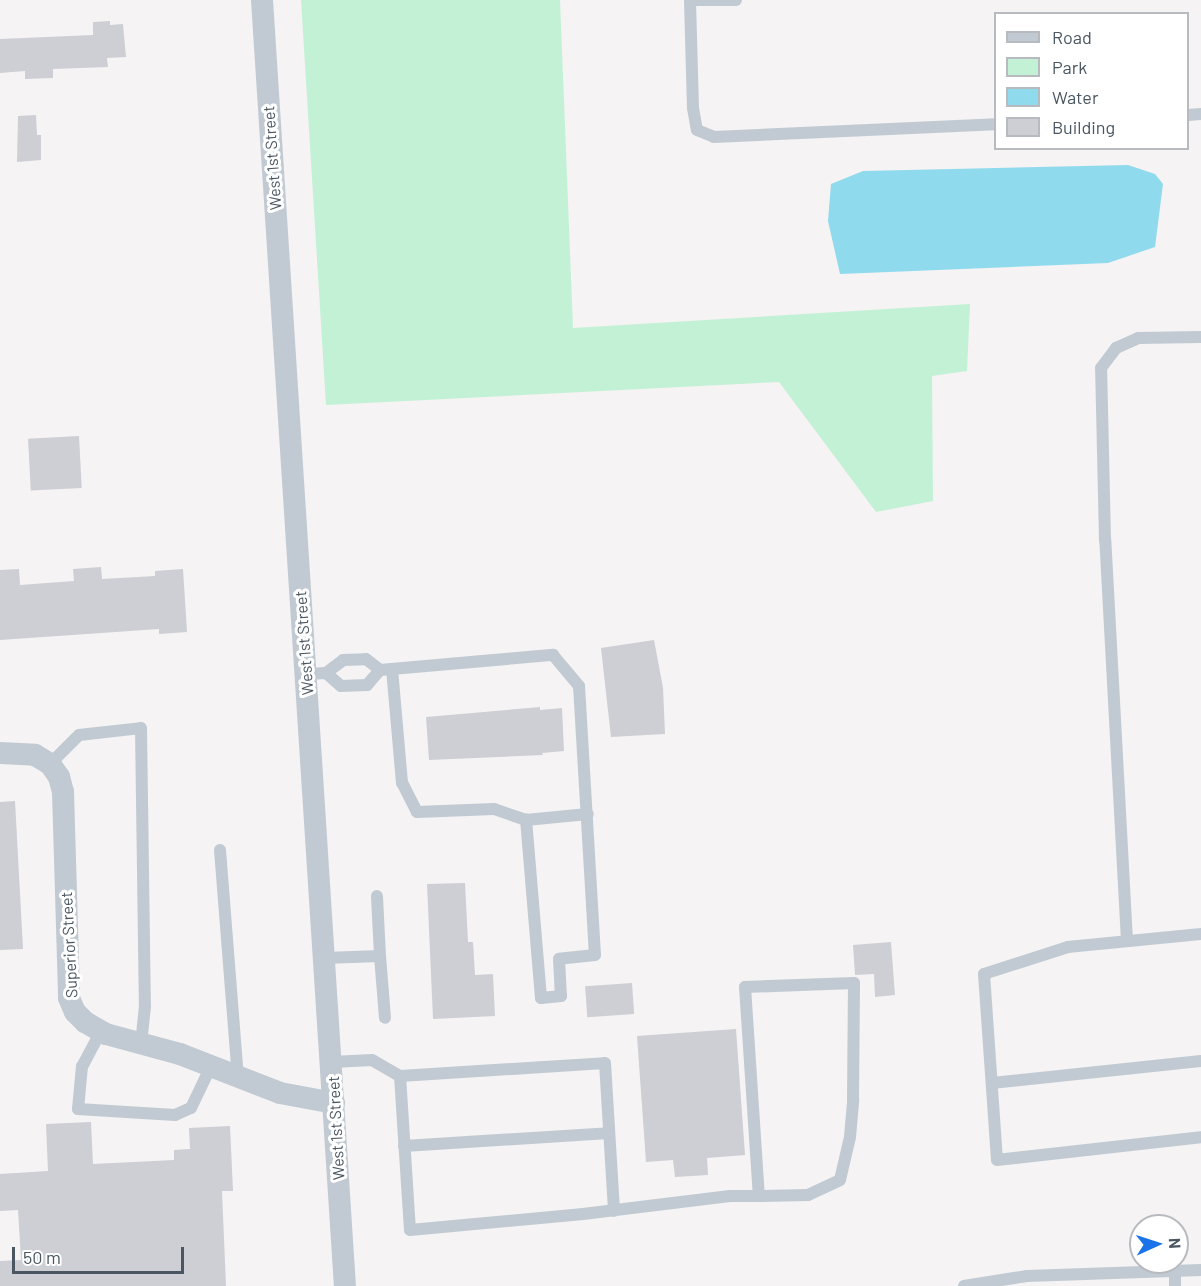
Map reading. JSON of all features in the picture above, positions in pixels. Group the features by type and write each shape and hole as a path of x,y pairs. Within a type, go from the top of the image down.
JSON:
{"street":[{"name":"West 1st Street","path":"262,0 316,674 325,958 345,1286"},
{"path":"0,753 35,755 50,764"},
{"name":"Superior Street","path":"50,764 59,777 63,792 69,998 75,1012 85,1022 101,1032 180,1054 280,1093 334,1103"}],"lane":[{"path":"736,0 690,0 693,108 697,130 714,137 994,124"},
{"path":"1127,941 1105,540 1101,368 1116,348 1138,338 1201,337"},
{"path":"316,674 344,660 366,659 386,669 553,656 579,686 595,955 559,959 561,996 541,998 526,820"},
{"path":"316,674 341,686 367,686 386,669"},
{"path":"386,669 402,783 417,812 494,809 526,820 588,814"},
{"path":"50,764 79,735 141,728 145,1006 141,1044"},
{"path":"220,850 238,1077"},
{"path":"377,896 385,1018"},
{"path":"1201,934 1068,947 984,974 997,1160 1201,1137"},
{"path":"325,958 380,956"},
{"path":"400,1076 410,1230 730,1196 759,1196 808,1195 840,1180 850,1137 853,1098 854,983 745,987 759,1196"},
{"path":"101,1032 82,1066 78,1109 175,1115 191,1108 211,1066"},
{"path":"332,1062 372,1060 400,1076 605,1063 614,1210"},
{"path":"992,1083 1201,1061"},
{"path":"404,1146 609,1133"},
{"path":"964,1286 1027,1276 1129,1273"}],"green space":[{"path":"301,0 560,0 573,328 970,304 967,371 932,376 933,501 876,512 779,382 326,405"}],"water":[{"path":"1128,165 1155,174 1163,184 1155,247 1108,263 840,274 828,221 831,184 863,171"}],"building":[{"path":"110,21 110,25 123,24 126,57 107,58 108,67 53,69 53,78 25,79 25,71 0,73 0,39 93,35 93,22"},
{"path":"36,115 37,135 41,135 41,160 17,162 18,116"},
{"path":"79,436 82,488 31,491 28,439"},
{"path":"101,567 102,579 155,576 155,571 183,569 187,632 159,634 159,629 0,640 0,570 19,569 20,585 74,581 73,569"},
{"path":"654,640 663,688 665,734 611,737 601,648"},
{"path":"540,707 540,710 562,708 564,751 542,753 543,755 429,760 426,717"},
{"path":"15,801 23,949 0,950 0,802"},
{"path":"465,883 468,942 473,942 475,975 493,974 495,1016 433,1019 427,884"},
{"path":"891,942 895,995 875,997 874,974 855,975 853,945"},
{"path":"632,983 634,1014 587,1017 585,986"},
{"path":"736,1029 745,1155 707,1158 708,1175 675,1177 673,1160 646,1162 637,1036"},
{"path":"91,1122 93,1164 174,1160 174,1150 190,1149 189,1128 230,1126 233,1191 222,1191 226,1286 0,1286 0,1261 21,1260 18,1210 0,1211 0,1174 48,1171 46,1124"}]}
